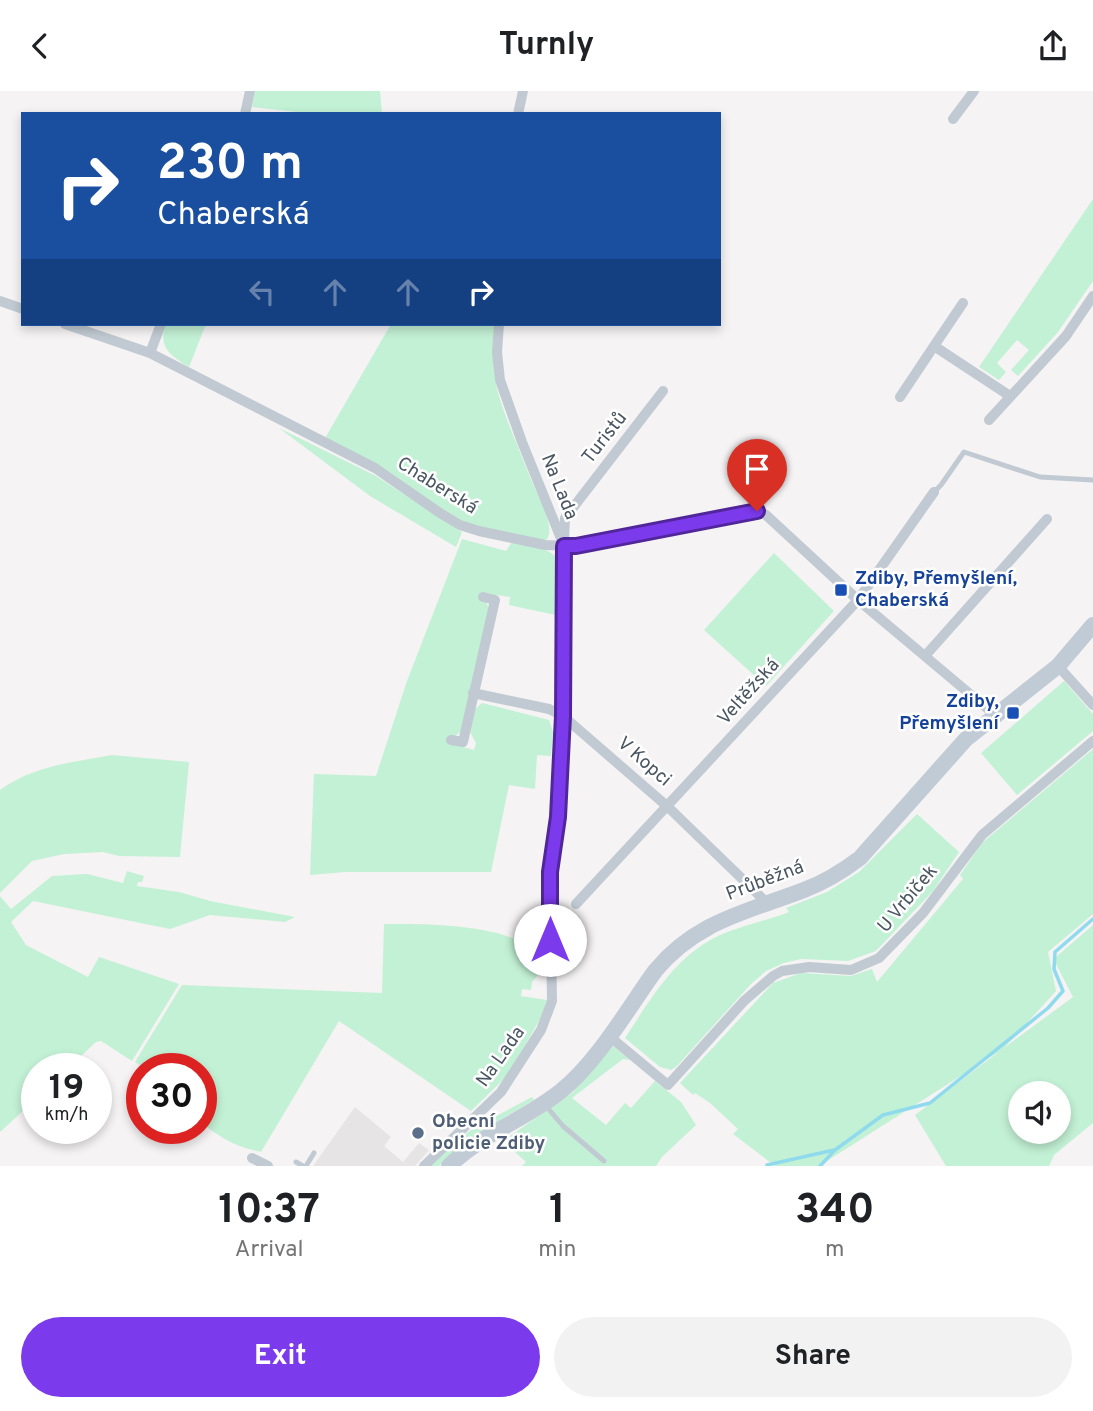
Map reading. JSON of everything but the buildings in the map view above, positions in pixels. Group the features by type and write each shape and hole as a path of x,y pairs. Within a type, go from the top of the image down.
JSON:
{"street":[{"path":"245,112 250,91"},
{"path":"518,112 523,91"},
{"path":"953,119 974,91"},
{"path":"989,420 1066,336 1093,296"},
{"path":"0,301 21,308"},
{"path":"900,397 963,303"},
{"name":"Chaberská","path":"71,326 150,353 375,468 460,524 505,538 545,545 576,546 757,511 766,515 858,600 995,715"},
{"path":"150,353 160,326"},
{"name":"Na Lada","path":"424,1166 501,1092 541,1030 552,994 550,872 558,817 563,716 564,546 500,380 497,352 499,326"},
{"path":"934,346 1010,396"},
{"name":"Turistů","path":"564,546 565,518 663,391"},
{"name":"Veltěžská","path":"576,904 858,600 934,492"},
{"path":"925,656 1047,519"},
{"path":"451,740 468,743 473,693 495,600 483,597"},
{"name":"Průběžná","path":"449,1166 478,1141 545,1103 578,1075 668,956 693,935 712,924 815,885 860,858 966,739 1058,666 1093,625"},
{"path":"1058,666 1093,705"},
{"name":"V Kopci","path":"473,693 549,709 563,716 668,807 766,902"},
{"name":"U Vrbiček","path":"609,1036 668,1084 754,991 782,971 809,967 851,970 879,958 923,913 982,835 1093,741"},
{"path":"252,1158 268,1166"}],"lane":[{"path":"934,492 964,451 1040,477 1093,480"},
{"path":"545,1103 563,1126 604,1161"},
{"path":"296,1162 304,1166 314,1153"}],"shaded area":[{"path":"355,1107 391,1137 384,1146 403,1162 419,1143 429,1150 415,1166 313,1166"}],"green space":[{"path":"255,91 380,91 382,112 297,112 252,107"},
{"path":"1093,199 1093,281 1058,332 1018,376 1011,370 1029,350 1017,340 997,363 1006,372 999,380 979,367"},
{"path":"166,326 205,326 189,367 167,350 163,339"},
{"path":"390,326 494,326 497,389 545,510 549,536 545,541 484,530 461,520 324,440"},
{"path":"279,428 376,476 462,532 456,547 370,496"},
{"path":"462,539 506,551 512,542 540,548 553,554 560,564 560,616 509,605 510,597 496,595 486,602 489,609 461,731 448,743 474,750 476,743 470,732 475,709 482,703 549,720 553,732 551,756 537,755 535,789 509,785 491,872 345,872 310,875 314,774 376,776 407,681"},
{"path":"774,553 834,611 766,686 704,630"},
{"path":"1064,681 1093,714 1093,731 1017,795 981,753"},
{"path":"1093,749 1093,914 1048,952 1056,991 1005,1047 1073,997 1055,962 1056,957 1093,925 1093,1123 1071,1141 1071,1081 1008,1081 1008,1144 1067,1144 1054,1155 1049,1166 946,1166 915,1115 1000,1051 819,1166 775,1166 733,1134 738,1129 710,1103 695,1093 693,1095 680,1083 773,983 801,973 851,976 872,969 877,982 963,879 960,875 982,843"},
{"path":"112,755 189,762 180,857 119,856 103,852 64,854 32,861 0,893 0,790 39,770"},
{"path":"917,814 959,852 933,891 876,951 848,961 801,959 766,971 671,1070 660,1067 625,1038 664,981 701,946 725,933 789,912 786,908 827,892 859,872"},
{"path":"127,871 144,876 137,886 179,892 210,901 295,917 285,922 210,915 170,929 33,901 11,922 26,945 88,977 99,957 179,984 137,1053 126,1053 126,1057 101,1041 84,1053 21,1053 21,1113 0,1132 0,896 11,909 52,876 87,874 123,883"},
{"path":"384,924 423,924 476,929 501,934 522,943 536,955 541,971 532,982 531,990 522,989 521,996 547,1000 540,1019 509,1074 471,1111 339,1021 261,1152 242,1147 217,1133 217,1053 140,1053 182,985 382,993"},
{"path":"613,1046 630,1060 623,1059 572,1098 606,1125 625,1103 631,1108 655,1081 681,1102 696,1125 656,1166 522,1166 526,1162 503,1141 573,1092"},
{"path":"532,1097 534,1100 472,1138 439,1166 431,1166 457,1140 474,1128"}],"waterway":[{"path":"820,1166 835,1150 883,1115 930,1103 1048,1008 1063,991 1054,969 1055,952 1093,919"},
{"path":"767,1165 834,1150"}],"place":[{"name":"Zdiby, Přemyšlení, Chaberská","path":"841,590"},
{"name":"Zdiby, Přemyšlení","path":"1013,713"},
{"name":"Obecní policie Zdiby","path":"418,1133"}],"route":[{"path":"550,940 550,872 558,817 563,716 564,546 576,546 757,511"}]}
